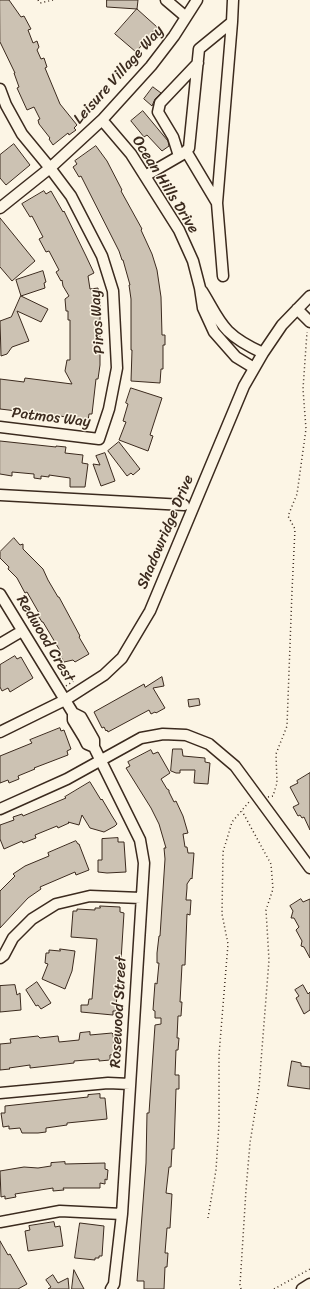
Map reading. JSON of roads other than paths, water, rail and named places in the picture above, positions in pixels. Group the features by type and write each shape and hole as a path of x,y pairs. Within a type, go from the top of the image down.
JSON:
{"street":[{"path":"166,0 186,16"},
{"name":"Leisure Village Way","path":"0,208 50,168 102,120 151,66 174,36 197,0"},
{"path":"223,276 217,204 233,0"},
{"path":"145,176 183,154 189,148 199,49 232,22"},
{"path":"198,63 160,103 158,112 183,154 217,204"},
{"name":"Piros Way","path":"0,89 6,105 22,134 71,196 102,256 113,291 116,368 109,409 99,439"},
{"name":"Ocean Hills Drive","path":"102,120 131,154 179,230 193,260 203,308 214,332 236,357 254,368"},
{"path":"200,288 222,324 228,331 244,344 263,353"},
{"name":"Shadowridge Drive","path":"0,732 65,700 104,675 122,658 150,611 244,386 263,353 282,325 310,296"},
{"path":"297,309 310,322"},
{"path":"214,332 222,324"},
{"name":"Patmos Way","path":"0,427 99,439"},
{"path":"0,495 184,504"},
{"name":"Redwood Crest","path":"0,594 65,700"},
{"path":"0,644 22,632"},
{"name":"Rosewood Street","path":"65,700 73,713 73,720 87,744 94,747 101,760 140,840 144,863 122,1214 114,1284 111,1289"},
{"path":"0,809 67,779 141,738 163,734 186,735 209,744 235,766 310,868"},
{"path":"0,958 4,955 13,938 32,919 56,904 90,896 141,898"},
{"path":"0,1094 108,1083 130,1084"},
{"path":"0,1222 60,1210 122,1214"},
{"path":"302,1289 310,1284"}]}
